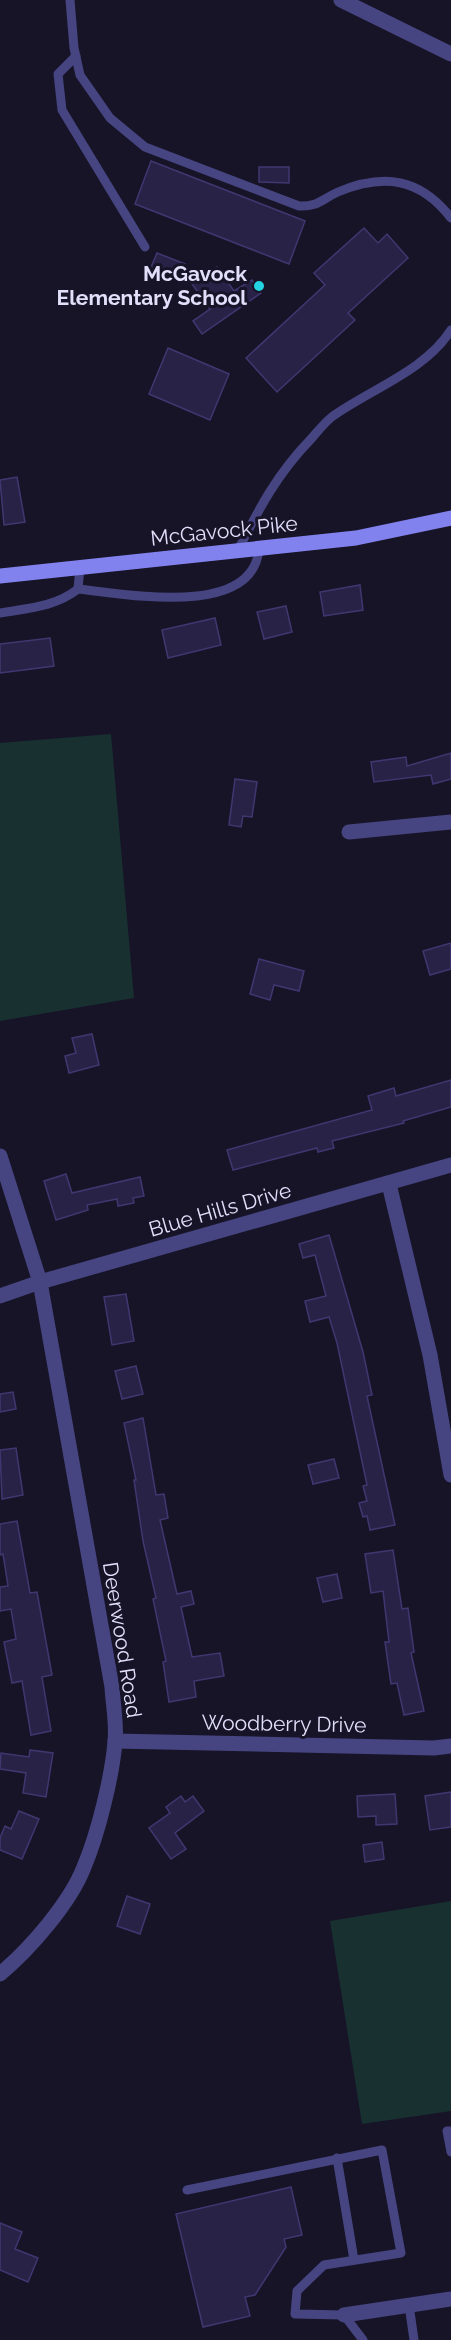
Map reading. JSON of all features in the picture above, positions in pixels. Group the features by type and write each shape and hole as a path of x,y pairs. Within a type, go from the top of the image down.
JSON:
{"main road":[{"name":"McGavock Pike","path":"0,576 356,538 451,518"}],"street":[{"path":"341,0 451,54"},
{"path":"349,832 451,822"},
{"name":"Deerwood Road","path":"0,1156 40,1282 112,1687 115,1741 103,1802 84,1868 51,1921 17,1960 0,1974"},
{"name":"Blue Hills Drive","path":"0,1296 40,1282 451,1165"},
{"path":"389,1184 430,1355 451,1474"},
{"name":"Woodberry Drive","path":"115,1741 434,1748 451,1746"},
{"path":"345,2315 451,2299"}],"lane":[{"path":"70,0 80,75 110,118 145,147 299,206 313,207 335,193 368,180 404,183 437,200 451,218"},
{"path":"76,56 58,74 62,110 145,247"},
{"path":"238,550 267,492 331,417 410,368 443,343 451,330"},
{"path":"0,613 56,604 78,589 185,597 221,591 244,583 258,563 259,548"},
{"path":"78,589 80,567"},
{"path":"451,2131 447,2131 451,2152"},
{"path":"187,2190 382,2150 401,2253 324,2265 297,2291 295,2314 345,2315 363,2340"},
{"path":"338,2158 354,2260"},
{"path":"408,2305 414,2340"}],"green space":[{"path":"111,734 134,998 0,1021 0,743"},
{"path":"451,1901 451,2111 362,2124 330,1921"}],"building":[{"path":"151,161 305,221 289,264 135,204"},
{"path":"259,167 289,167 289,183 259,182"},
{"path":"364,228 378,243 387,234 408,258 348,313 355,320 277,392 246,358 325,285 314,273"},
{"path":"157,253 185,264 179,278 151,267"},
{"path":"217,267 234,291 252,280 261,293 202,334 193,321 210,309 192,284"},
{"path":"168,348 229,374 210,420 149,394"},
{"path":"17,477 25,522 4,525 0,480"},
{"path":"360,585 363,610 324,616 320,592"},
{"path":"286,606 292,632 264,639 257,612"},
{"path":"215,618 221,645 168,658 162,630"},
{"path":"50,638 54,666 0,673 0,644"},
{"path":"451,753 451,779 433,784 431,775 374,782 371,762 406,757 407,766"},
{"path":"235,779 257,782 252,817 243,816 241,827 229,825"},
{"path":"451,943 451,969 430,975 423,951"},
{"path":"259,959 304,971 299,991 274,985 270,1000 250,994"},
{"path":"92,1034 99,1065 69,1073 65,1056 76,1053 72,1038"},
{"path":"451,1080 451,1107 403,1121 404,1123 332,1141 334,1148 318,1152 317,1148 233,1170 227,1150 372,1110 368,1096 394,1088 396,1096"},
{"path":"66,1174 72,1193 140,1177 144,1196 133,1198 134,1203 118,1206 117,1199 87,1205 88,1210 56,1220 44,1181"},
{"path":"329,1235 363,1352 372,1395 367,1396 395,1525 370,1530 367,1516 363,1517 359,1503 367,1501 363,1486 367,1485 337,1343 329,1317 310,1322 305,1301 326,1296 315,1255 303,1258 299,1244"},
{"path":"126,1294 134,1341 112,1345 104,1297"},
{"path":"136,1366 143,1394 122,1399 115,1371"},
{"path":"13,1392 16,1409 0,1412 0,1394"},
{"path":"143,1418 156,1495 164,1494 168,1518 160,1520 177,1594 191,1591 194,1604 181,1607 192,1657 220,1653 224,1676 194,1681 196,1697 169,1702 163,1662 166,1661 153,1599 156,1598 143,1541 134,1480 136,1480 124,1423"},
{"path":"16,1448 23,1495 2,1499 0,1450"},
{"path":"334,1459 339,1478 313,1484 308,1465"},
{"path":"17,1521 30,1593 37,1592 52,1675 42,1677 51,1731 31,1735 22,1681 12,1683 4,1642 16,1639 11,1609 0,1611 0,1587 8,1586 3,1554 0,1555 0,1524"},
{"path":"393,1550 402,1609 408,1608 414,1652 411,1653 424,1711 404,1715 397,1683 391,1684 385,1642 389,1642 383,1591 371,1593 365,1554"},
{"path":"337,1574 342,1598 323,1602 317,1578"},
{"path":"30,1750 53,1753 46,1797 23,1793 26,1773 0,1769 1,1753 29,1757"},
{"path":"451,1792 451,1827 430,1830 425,1796"},
{"path":"395,1794 397,1824 376,1825 376,1816 358,1817 357,1796"},
{"path":"181,1796 185,1802 193,1796 204,1811 175,1833 186,1849 171,1859 149,1828 170,1813 166,1807"},
{"path":"19,1811 39,1819 22,1859 0,1850 0,1838 5,1826 11,1829"},
{"path":"382,1842 384,1859 365,1862 363,1845"},
{"path":"127,1896 150,1904 140,1934 117,1926"},
{"path":"291,2187 302,2235 284,2239 286,2247 255,2295 245,2297 250,2316 203,2327 176,2214"},
{"path":"0,2223 22,2232 15,2249 38,2258 28,2282 0,2270"}],"place":[{"name":"McGavock Elementary School","path":"259,286"}]}
